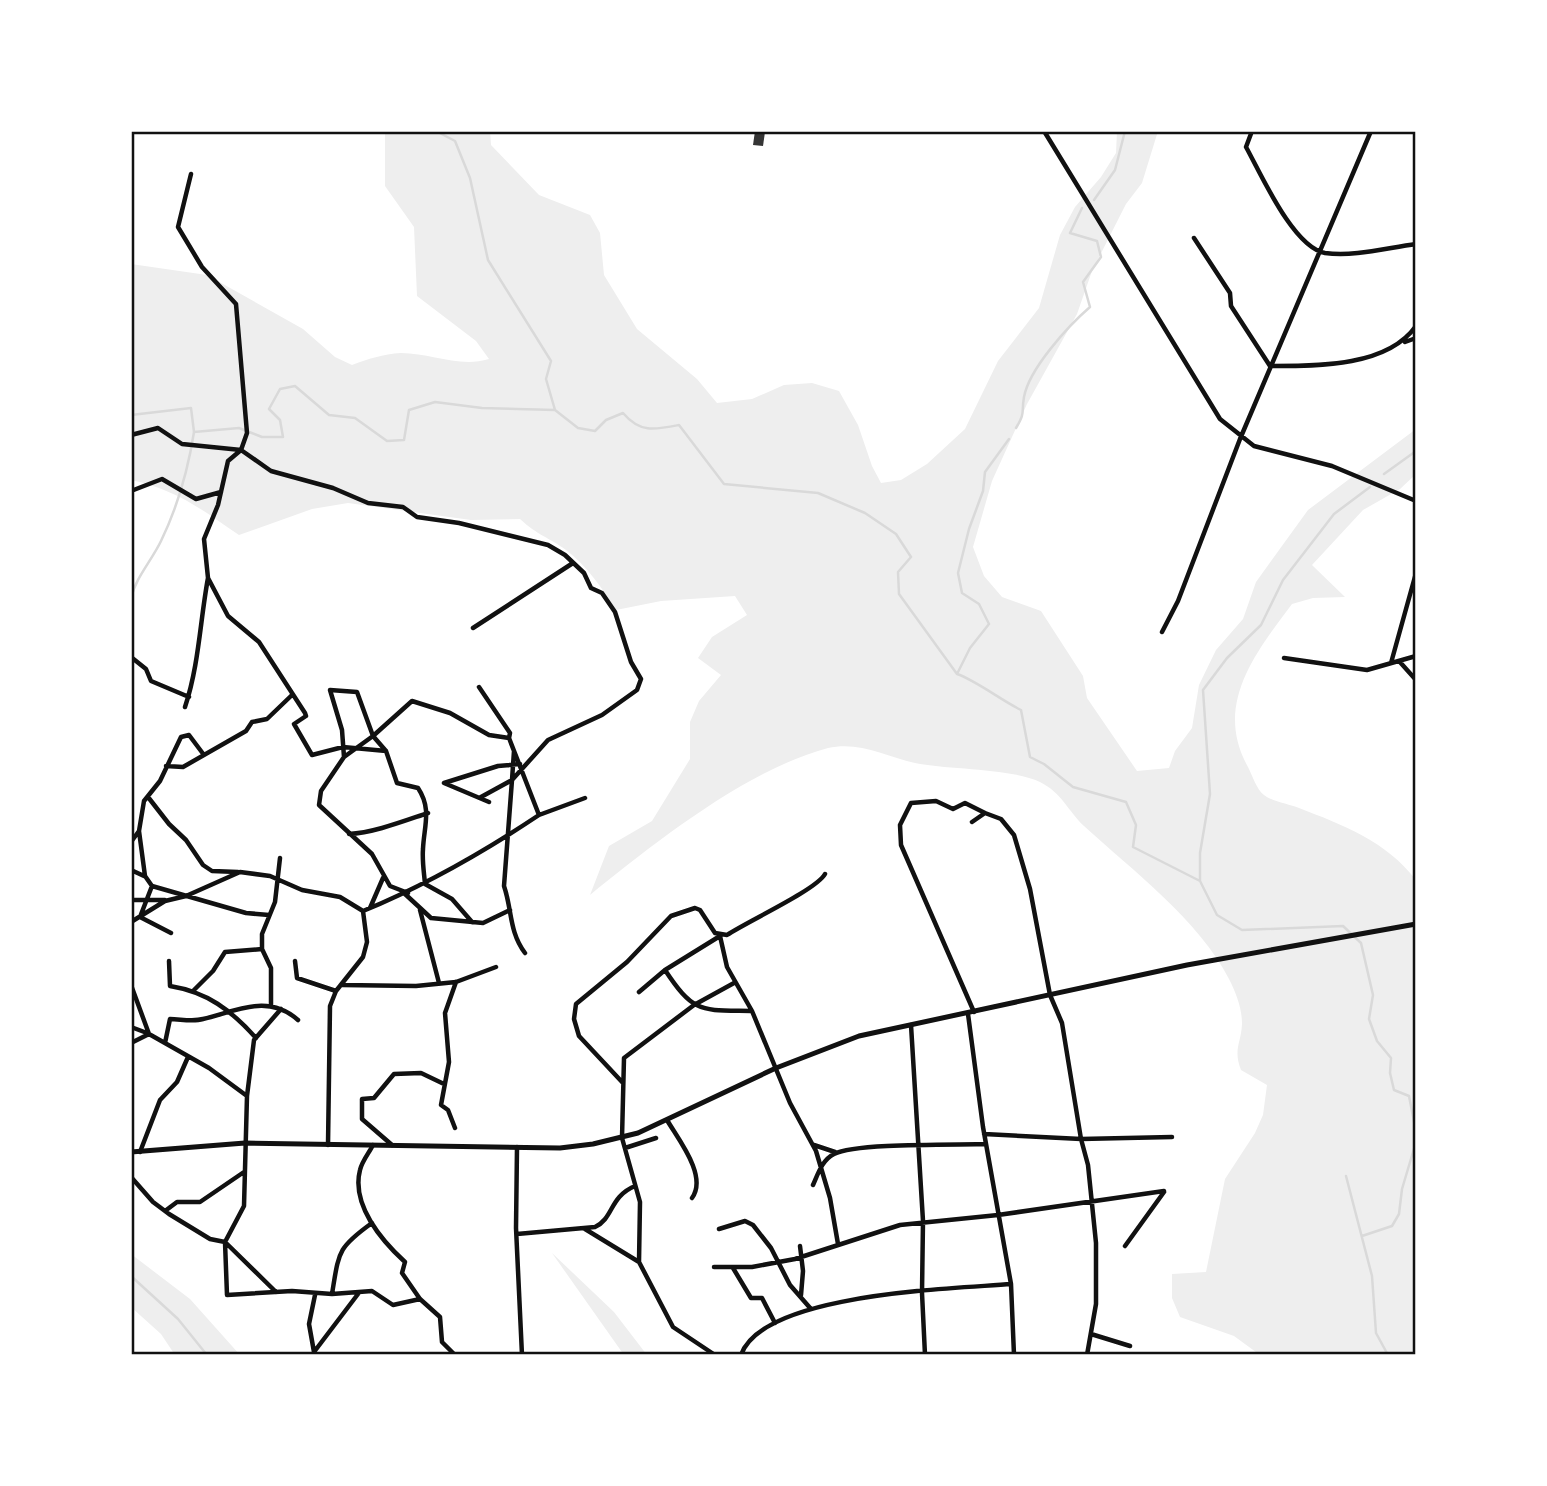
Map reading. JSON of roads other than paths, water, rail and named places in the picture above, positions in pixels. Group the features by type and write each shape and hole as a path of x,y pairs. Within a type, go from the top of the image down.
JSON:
{"street":[{"path":"1044,131 1220,419 1240,439 1292,458 1332,466 1416,501"},
{"path":"1252,131 1246,147 1294,231 1307,245 1322,252 1347,254 1416,244"},
{"path":"1162,632 1178,601 1240,439 1322,252 1371,131"},
{"path":"186,707 196,675 195,661 204,617 208,578 204,540 221,492 228,461 241,450 247,433 236,304 202,267 178,227 191,174"},
{"path":"1194,239 1230,293 1231,306 1270,366"},
{"path":"1404,342 1416,326"},
{"path":"1270,366 1309,366 1359,359 1416,338"},
{"path":"131,435 158,428 182,444 241,450 271,471 333,488 368,503 403,507 417,517 458,523 548,545 584,573 591,588 602,593 615,612 631,662 640,679 637,690 602,715 548,740 521,766 512,780 481,796"},
{"path":"131,492 162,479 197,499 221,492"},
{"path":"473,628 573,563"},
{"path":"1391,663 1416,573"},
{"path":"208,578 228,617 259,642 306,716 294,724 312,755 343,747 386,751"},
{"path":"1284,657 1367,670 1416,656"},
{"path":"131,657 146,669 151,681 189,697"},
{"path":"1399,661 1416,680"},
{"path":"480,687 510,733 509,738 539,815"},
{"path":"344,757 342,730 330,690 357,692 373,736 386,751 397,783 418,788 425,798 428,813 423,852 425,884"},
{"path":"166,766 183,767 246,731 253,722 267,719 292,695"},
{"path":"509,738 489,735 450,713 412,701 373,736 344,757 321,791 319,805 372,854 390,886 407,893 431,918 483,923 510,910"},
{"path":"131,842 139,831 148,797 181,737 189,735 204,755"},
{"path":"514,746 504,886 513,931 525,953"},
{"path":"489,802 481,796 444,783 498,766 521,766"},
{"path":"148,797 169,824 186,840 203,865 212,871 240,872 278,880 302,890 333,894 363,911"},
{"path":"363,911 425,884 539,815 585,798"},
{"path":"1014,1355 1011,1284 984,1134 971,1013 901,845 900,825 911,803 936,801 953,808 965,803 1001,819 1014,835 1030,890 1050,995 1062,1023 1081,1139 1088,1165 1093,1202 1096,1304 1087,1355"},
{"path":"348,834 367,833 428,813"},
{"path":"972,822 985,813"},
{"path":"139,831 145,876 152,886 246,914 269,915"},
{"path":"271,1005 271,968 262,949 262,934 278,880 280,858"},
{"path":"131,870 145,876"},
{"path":"131,901 147,898 167,900 186,896 240,872"},
{"path":"639,992 664,970 720,936 727,936 786,900 812,889 825,874"},
{"path":"370,908 383,877"},
{"path":"425,884 452,899 471,922"},
{"path":"140,917 152,886"},
{"path":"131,922 167,900"},
{"path":"419,907 439,983"},
{"path":"624,1083 579,1036 574,1019 576,1004 627,962 644,942 678,912 686,909 700,911 720,936 727,967 734,983 752,1011 790,1103 813,1144 830,1198 838,1244"},
{"path":"328,1145 329,1012 336,991 366,950 363,911"},
{"path":"140,917 171,933"},
{"path":"131,1152 244,1143 560,1147 622,1138 667,1120 776,1068 859,1036 1289,945 1416,924"},
{"path":"194,990 213,971 225,952 262,949"},
{"path":"169,961 170,986 194,990 231,1010 256,1038"},
{"path":"295,961 297,978 336,991"},
{"path":"341,985 456,982 496,967"},
{"path":"664,970 682,996 694,1005 709,1010 752,1011"},
{"path":"455,1128 448,1110 441,1105 449,1062 445,1013 456,982"},
{"path":"715,1355 673,1326 639,1262 640,1202 622,1138 624,1058 694,1005 734,983"},
{"path":"131,985 134,1000 149,1034"},
{"path":"164,1043 170,1019 201,1020 231,1010 271,1005 298,1020"},
{"path":"281,1009 256,1038 247,1096 244,1206 226,1242 227,1295 302,1291 314,1295 372,1291 393,1305 421,1299"},
{"path":"911,1025 916,1147 923,1221 922,1293 926,1355"},
{"path":"131,1027 188,1056 247,1096"},
{"path":"131,1043 149,1034"},
{"path":"141,1152 160,1100 177,1082 188,1056"},
{"path":"392,1145 362,1119 362,1099 374,1098 394,1074 421,1073 444,1084"},
{"path":"667,1120 696,1174 696,1192 692,1198"},
{"path":"984,1134 1081,1139 1171,1137"},
{"path":"625,1148 656,1138"},
{"path":"813,1144 836,1153 865,1148 986,1144"},
{"path":"373,1145 360,1167 359,1179 366,1212 385,1243 405,1262 402,1273 421,1299 440,1317 442,1342 455,1355"},
{"path":"517,1147 522,1355"},
{"path":"813,1185 820,1168 836,1153"},
{"path":"165,1211 177,1202 200,1202 244,1171"},
{"path":"131,1177 153,1202 165,1211 210,1239 226,1242 276,1292"},
{"path":"517,1234 584,1229 602,1224 614,1200 636,1185"},
{"path":"714,1267 733,1268 800,1258 881,1230 923,1221 998,1215 1164,1191 1125,1245"},
{"path":"719,1230 745,1221 753,1224 771,1248 790,1285 811,1308"},
{"path":"332,1294 337,1263 345,1242 373,1223"},
{"path":"584,1229 639,1262"},
{"path":"800,1246 803,1271 801,1295"},
{"path":"733,1268 751,1298 762,1298 775,1323"},
{"path":"741,1355 754,1335 811,1308 849,1300 1011,1284"},
{"path":"315,1353 358,1293"},
{"path":"314,1295 309,1324 315,1353"},
{"path":"1091,1334 1130,1346"}],"waterway":[{"path":"436,131 455,141 470,178 488,260 551,361 546,379 555,410"},
{"path":"1094,200 1115,170 1125,131"},
{"path":"1016,428 1022,415 1027,386 1033,374 1061,336 1090,307 1083,282 1101,257 1097,241 1070,233 1082,208"},
{"path":"131,415 191,408 194,432 239,428 262,437 283,437 280,420 269,409 280,389 295,386 329,415 355,418 387,441 404,440 409,410 435,402 482,408 555,410 578,428 595,431 606,420 623,413 642,427 679,425 724,484 818,493 865,513 896,534 911,557 898,572 899,594 957,674 1021,710 1030,757 1044,764 1073,787 1126,802 1136,825 1133,847 1200,881 1217,915 1242,930 1343,926 1361,943 1373,995 1369,1019 1377,1041 1391,1058 1390,1073 1394,1090 1409,1096 1416,1132"},
{"path":"131,598 172,515 194,432"},
{"path":"957,674 970,648 989,624 979,604 962,593 958,573 969,529 983,491 985,472 1009,439"},
{"path":"1384,474 1416,451"},
{"path":"1200,881 1200,853 1210,794 1203,690 1227,658 1261,625 1283,580 1334,514 1370,487"},
{"path":"1362,1236 1392,1226 1399,1214 1402,1189 1416,1142"},
{"path":"1346,1176 1372,1276 1376,1333 1388,1355"},
{"path":"131,1276 178,1319 207,1355"}]}
